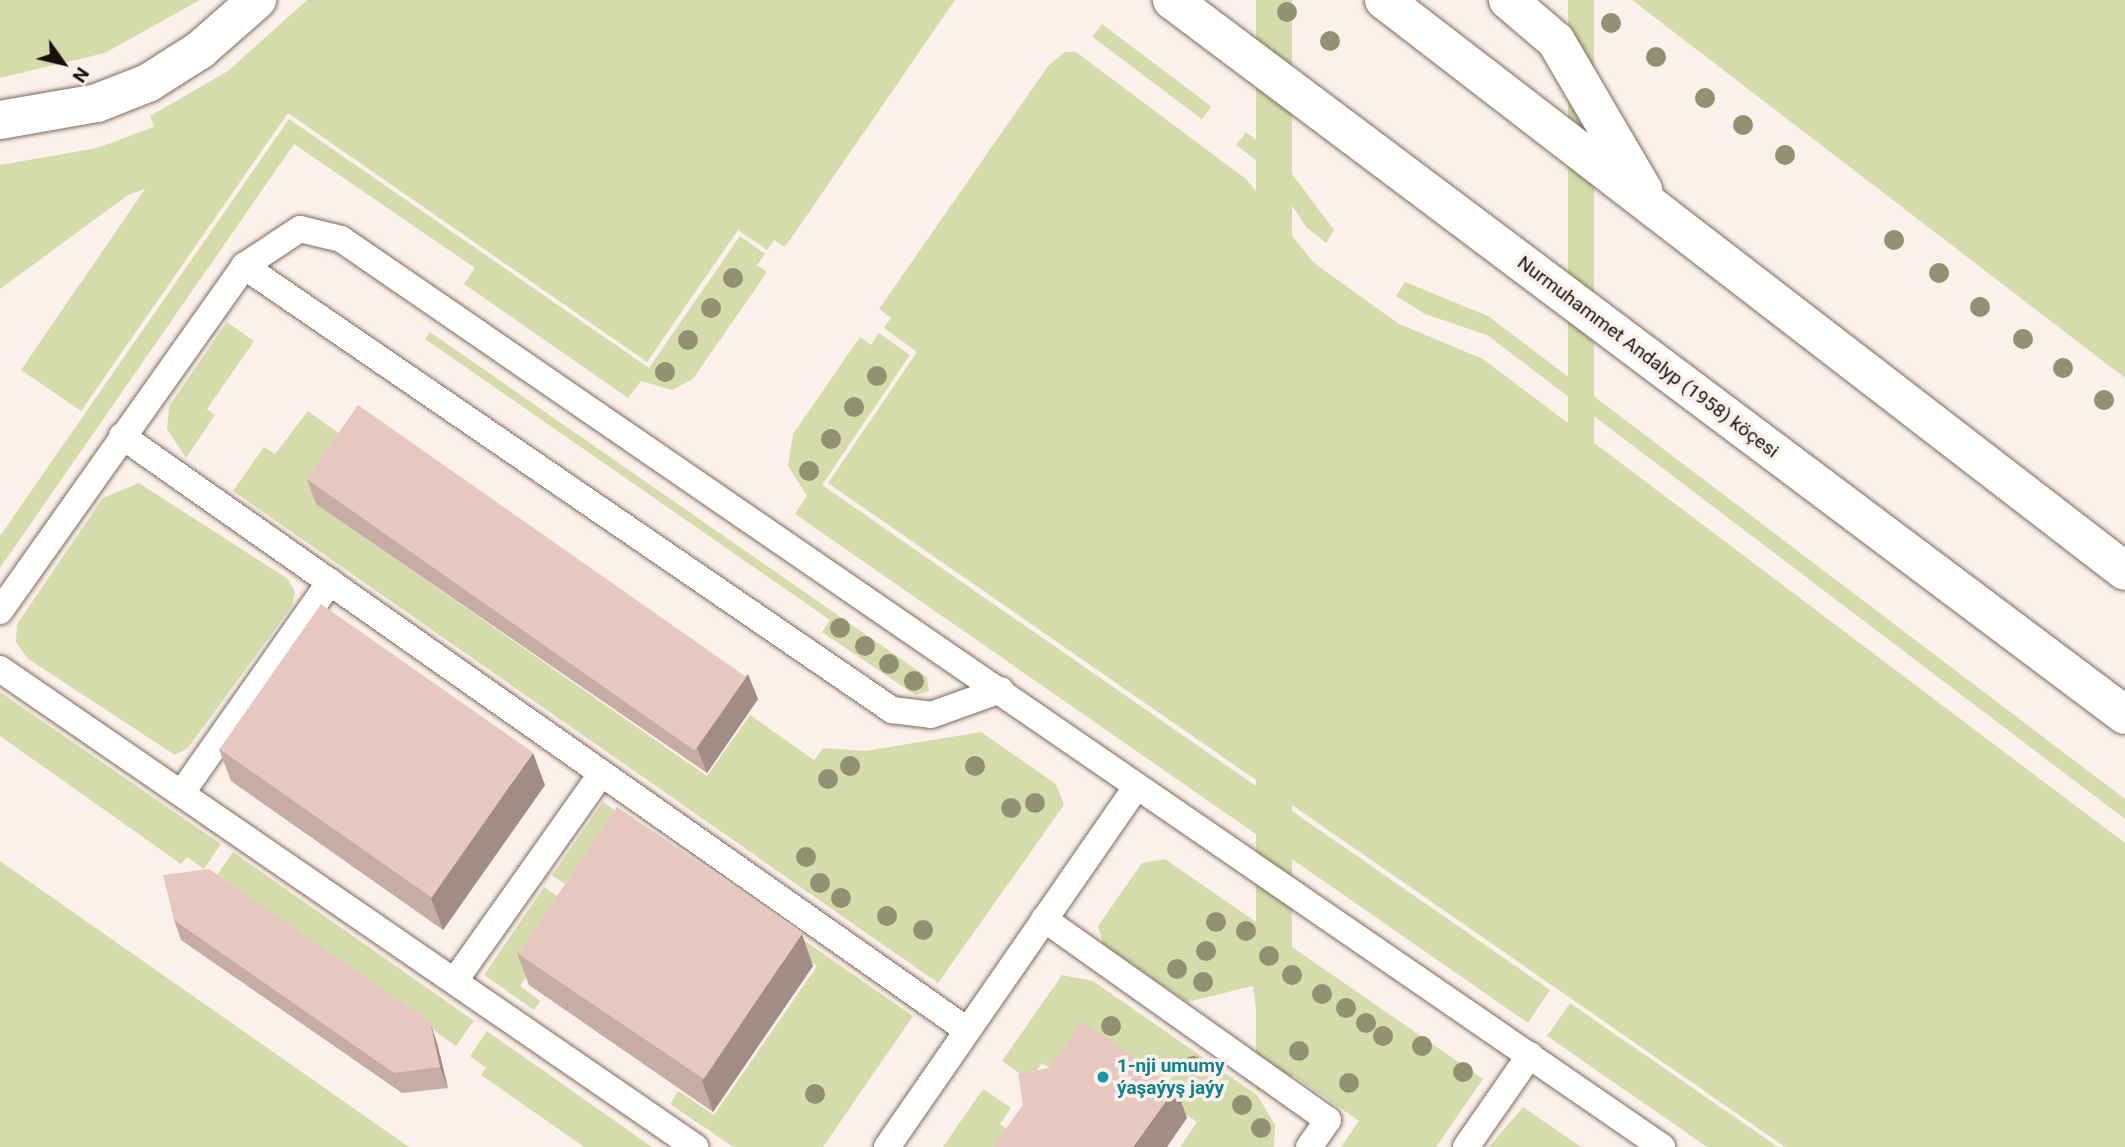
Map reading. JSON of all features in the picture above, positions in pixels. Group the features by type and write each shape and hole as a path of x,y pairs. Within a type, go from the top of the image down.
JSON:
{"main road":[{"path":"0,120 97,103 148,83 200,50 257,0"},
{"name":"Nurmuhammet Andalyp (1958) köçesi","path":"1172,0 2125,715"},
{"path":"1384,0 2125,570"},
{"path":"1508,0 1556,41 1653,207"}],"lane":[{"path":"0,611 244,266 300,229 341,239 1001,690 1136,788 1662,1147"},
{"path":"244,266 892,710 931,715 1001,690"},
{"path":"122,436 967,1030"},
{"path":"183,791 330,582"},
{"path":"0,669 183,791 695,1147"},
{"path":"456,979 602,773"},
{"path":"887,1147 1136,788"},
{"path":"1044,919 1328,1120 1309,1147"},
{"path":"1466,1147 1530,1055"}],"green space":[{"path":"0,0 200,0 105,53 0,78"},
{"path":"307,0 955,0 785,247 774,240 767,250 738,230 647,362 288,113 81,411 21,370 145,189 128,195 0,289 0,165 97,148 154,127 150,116 228,71"},
{"path":"1256,0 1292,0 1292,1090 1256,1090"},
{"path":"1568,0 1594,0 1594,701 1568,701"},
{"path":"1632,0 2125,0 2125,378"},
{"path":"1102,24 1211,106 1202,119 1092,37"},
{"path":"1065,52 1076,52 1246,179 1314,263 1399,324 1483,359 2125,843 2125,1147 1785,1147 828,483 917,352 884,328 891,318 879,309 1048,66"},
{"path":"289,119 649,368 740,236 765,254 757,265 767,272 693,379 672,390 641,381 628,398 464,284 475,268 294,144 0,568 0,536"},
{"path":"1246,132 1280,158 1334,230 1326,243 1306,227 1269,170 1236,145"},
{"path":"1405,282 1488,316 2125,799 2125,819 1487,335 1425,314 1396,296"},
{"path":"227,322 254,341 207,409 215,415 186,458 167,429 169,406"},
{"path":"430,332 927,677 929,691 915,695 822,632 830,620 425,339"},
{"path":"879,333 910,355 822,485 1550,990 1528,1023 795,514 807,496 788,466 793,434 860,337 871,345"},
{"path":"308,411 355,445 314,502 707,776 750,715 814,760 823,748 865,751 981,732 1056,784 1064,805 938,983 233,491 264,447 275,454"},
{"path":"139,483 288,579 295,592 292,606 188,748 175,755 28,659 16,642 17,624 103,498"},
{"path":"0,692 221,844 204,869 187,857 181,864 0,736"},
{"path":"603,802 654,837 582,896 552,875"},
{"path":"233,852 474,1021 456,1046 215,877"},
{"path":"1165,859 1483,1079 1436,1147 1341,1147 1359,1121 1262,1054 1253,986 1187,1002 1103,944 1098,926 1142,863"},
{"path":"0,861 409,1147 0,1147"},
{"path":"544,887 574,908 520,986 540,1001 534,1010 484,975"},
{"path":"789,930 913,1016 823,1147 733,1147 670,1104 678,1091 714,1115 817,966 782,941"},
{"path":"1062,975 1093,981 1257,1095 1275,1125 1274,1147 1180,1147 1197,1122 1081,1041 1057,1073 1042,1063 1030,1081 1002,1061"},
{"path":"1570,1003 1778,1147 1707,1147 1547,1036"},
{"path":"487,1031 652,1147 584,1147 481,1075 486,1068 470,1056"},
{"path":"983,1089 1011,1108 1000,1124 1014,1134 1005,1147 943,1147"},
{"path":"1523,1107 1581,1147 1489,1147"}],"building":[{"path":"358,405 746,677 695,751 306,479"},
{"path":"321,604 533,753 432,898 219,749"},
{"path":"617,807 803,932 704,1079 518,954"},
{"path":"209,869 430,1022 440,1067 394,1073 174,920 163,875"},
{"path":"1082,1021 1176,1087 1133,1147 993,1147 1023,1105 1018,1074 1049,1068"}],"place":[{"name":"1-nji umumy ýaşaýyş jaýy","path":"1103,1077"}]}
